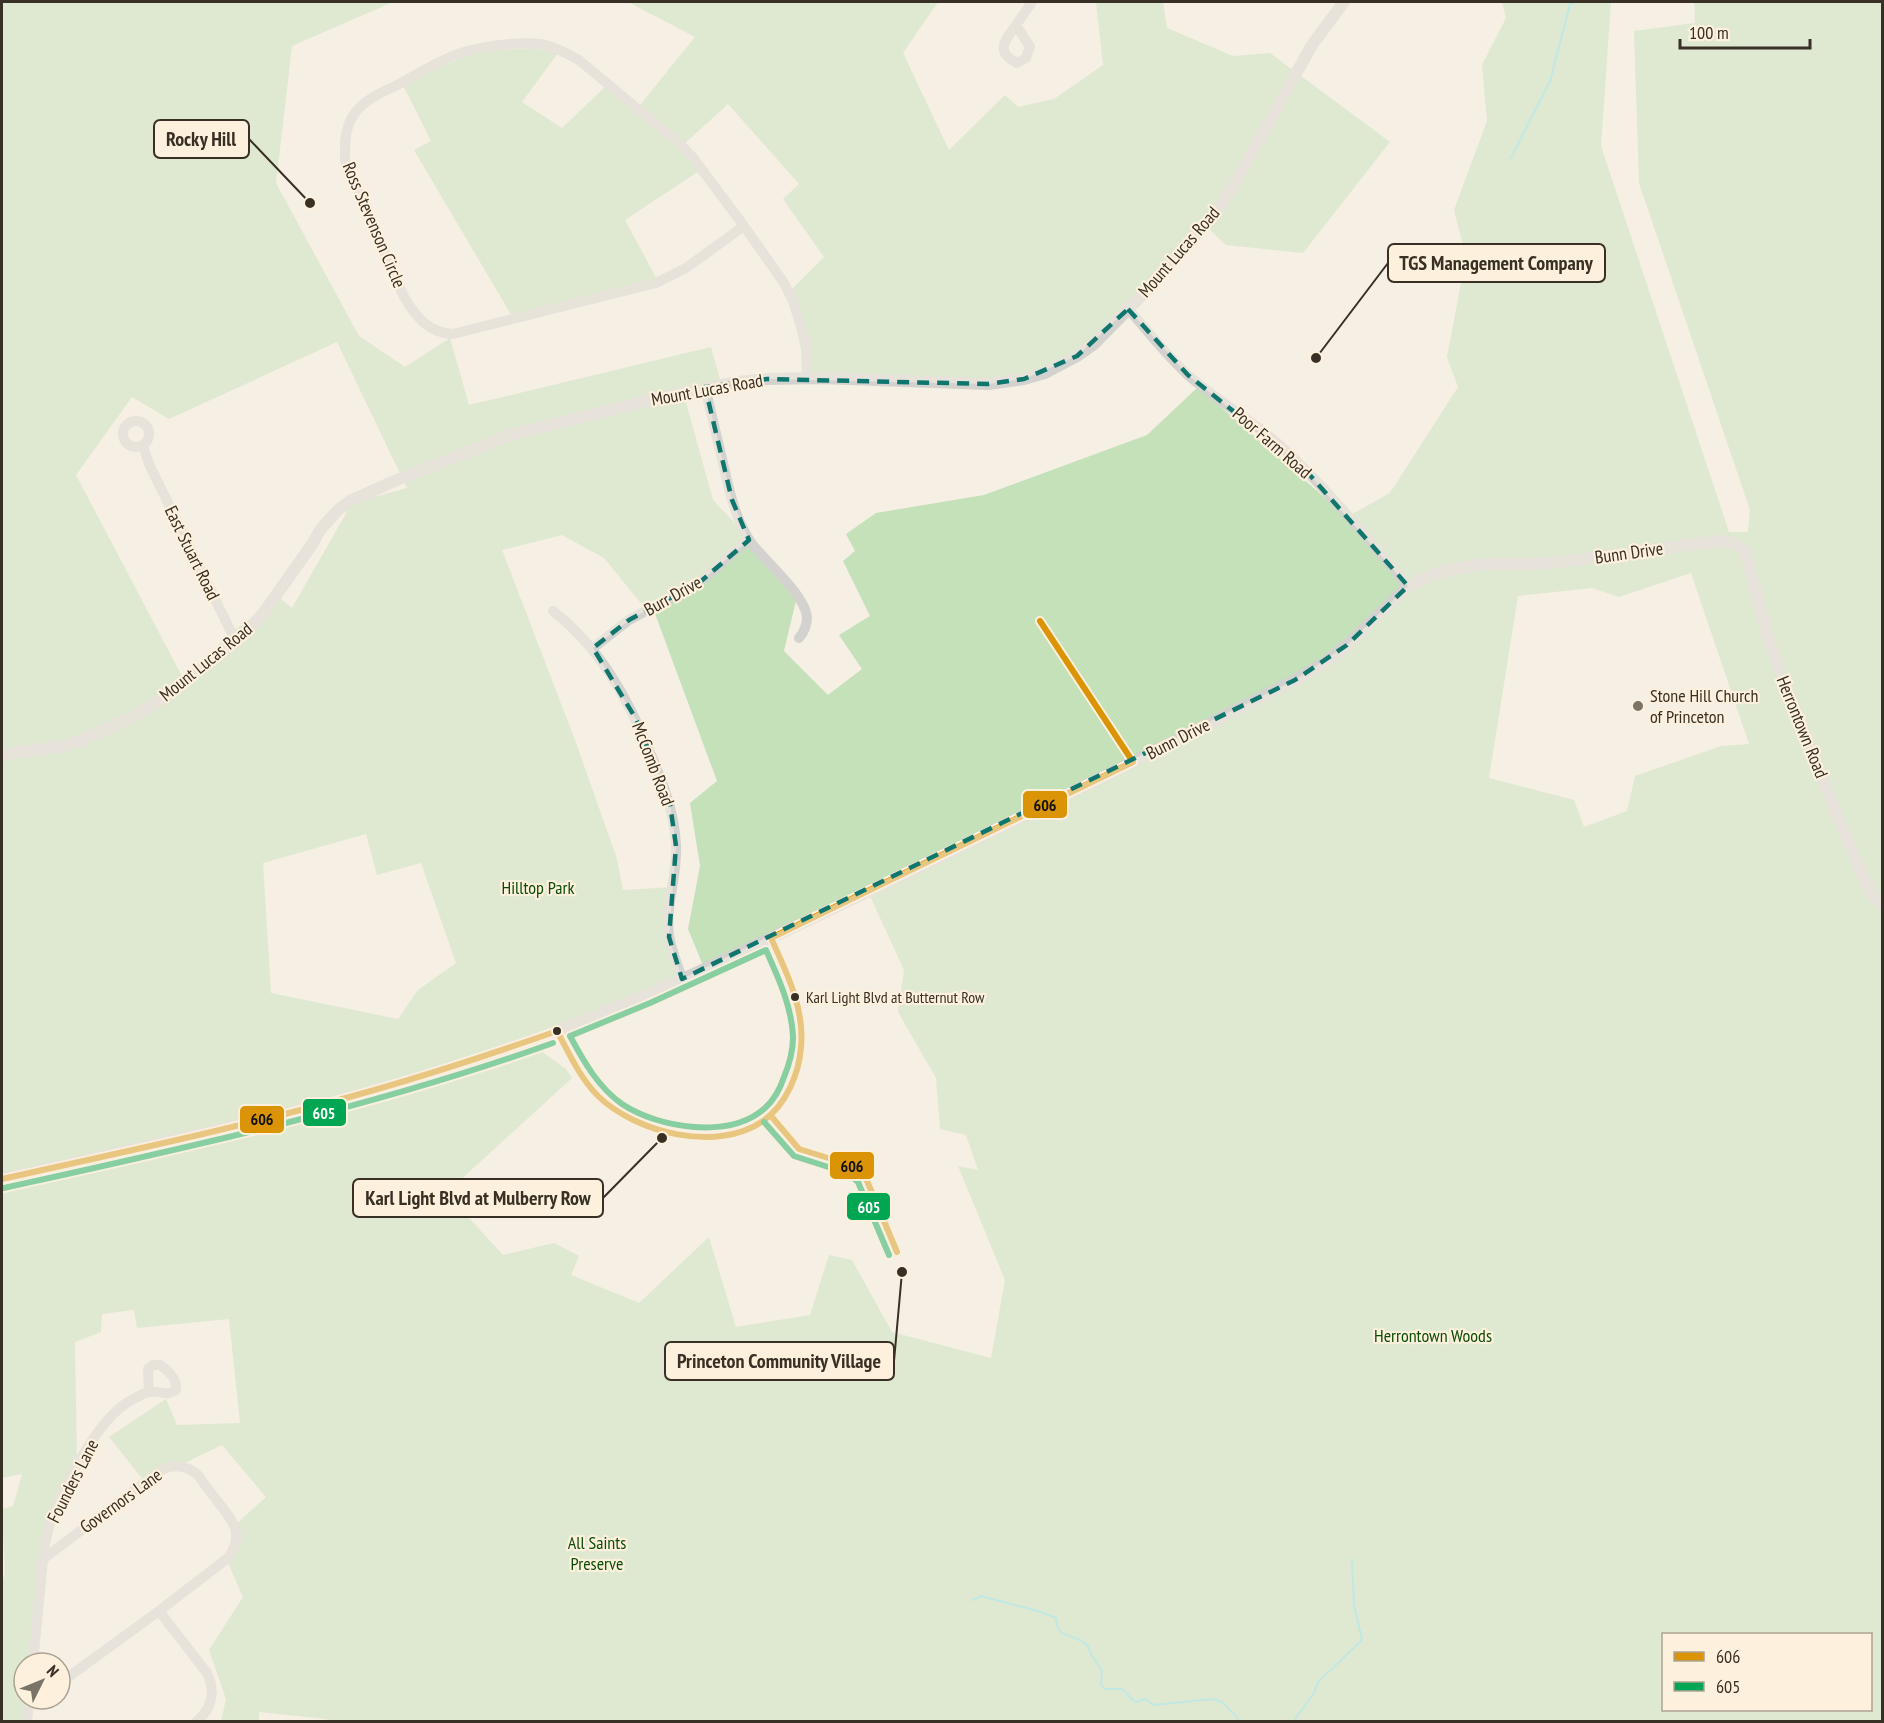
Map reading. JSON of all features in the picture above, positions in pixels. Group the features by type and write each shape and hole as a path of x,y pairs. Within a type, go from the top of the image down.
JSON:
{"street":[{"path":"1016,25 1032,2"},
{"name":"Mount Lucas Road","path":"2,755 63,746 105,731 155,704 236,642 265,611 329,518 350,501 513,434 705,387 767,379 807,378 988,384 1024,379 1045,373 1077,356 1094,344 1128,309 1200,231 1218,208 1234,185 1312,45 1344,2"},
{"name":"Ross Stevenson Circle","path":"744,226 686,268 656,283 453,334 444,333 428,327 411,309 404,297 345,161 345,138 353,116 368,100 450,57 484,48 526,43 555,48 579,60 680,144 706,174 744,226 784,283 793,301 806,343 807,378"},
{"name":"Poor Farm Road","path":"1128,309 1188,375 1252,422 1301,465 1340,506 1408,586"},
{"path":"705,387 738,518 759,554 788,584 805,608 807,623 799,638"},
{"name":"East Stuart Road","path":"142,446 236,642"},
{"name":"Burr Drive","path":"593,648 629,620 700,582 749,539"},
{"name":"Bunn Drive","path":"2,1179 284,1114 394,1085 521,1044 602,1013 682,979 1011,823 1295,680 1324,663 1347,645 1408,586 1440,572 1470,566 1543,564 1718,541 1737,544"},
{"name":"Herrontown Road","path":"1737,544 1745,551 1770,642 1831,800 1865,880 1882,905"},
{"name":"McComb Road","path":"553,611 568,622 593,648 616,683 636,719 663,783 674,825 676,857 669,910 669,937 682,979"},
{"name":"Founders Lane","path":"43,1559 49,1527 56,1508 85,1451 100,1430 125,1404 149,1391"},
{"name":"Governors Lane","path":"43,1559 164,1470 178,1466 185,1467 198,1475 232,1521 236,1536 236,1544 228,1558 72,1674"},
{"path":"34,1651 43,1559"},
{"path":"159,1611 207,1673 210,1681 212,1690 209,1707 196,1722"}],"highlighted area":[{"path":"1128,309 1188,375 1301,465 1408,586 1347,645 1295,680 682,979 669,937 676,846 670,804 636,719 593,648 629,620 700,582 749,540 732,500 705,387 767,379 988,384 1024,379 1077,356"}],"green space":[{"path":"2,2 393,2 292,46 276,183 359,336 405,367 450,338 469,405 711,347 723,390 685,399 713,500 750,539 797,596 784,651 828,695 862,669 839,635 870,616 843,561 855,551 846,534 876,513 984,495 1147,435 1198,387 1347,517 1390,493 1458,387 1447,357 1466,257 1454,210 1487,121 1482,65 1506,18 1502,2 1611,2 1601,146 1729,532 1748,532 1750,510 1639,183 1634,31 1695,23 1694,2 1882,2 1882,1721 328,1722 326,1719 259,1712 259,1721 221,1721 226,1699 209,1650 243,1597 227,1561 235,1525 266,1497 222,1445 145,1482 109,1437 166,1399 177,1425 240,1423 229,1319 137,1328 134,1310 102,1314 101,1332 75,1342 77,1465 51,1518 36,1651 12,1651 12,1711 26,1711 28,1721 2,1721 2,1583 5,1573 2,1509 13,1506 22,1474 2,1478","holes":["337,342 407,488 352,503 292,608 280,598 230,633 184,680 76,475 132,397 169,419","562,535 604,558 640,602 653,608 717,781 690,803 700,866 688,929 707,975 869,894 904,970 898,1012 936,1078 940,1129 966,1135 978,1170 958,1166 1005,1280 991,1358 892,1332 852,1260 829,1255 810,1315 736,1327 709,1237 639,1303 571,1275 579,1256 554,1243 503,1255 446,1193 572,1078 566,1069 530,1043 682,979 668,922 673,887 623,890 617,859 575,740 502,550","1691,573 1749,744 1721,746 1635,776 1627,811 1584,827 1574,800 1489,778 1518,596 1592,588 1619,597","366,834 377,875 421,863 456,963 418,990 398,1019 271,993 263,863"]},
{"path":"628,2 938,2 903,53 949,150 1005,95 1018,107 1054,99 1103,65 1096,2 1163,2 1167,28 1233,56 1270,53 1390,142 1303,253 1226,245 1204,224 1075,356 1018,380 808,383 789,292 824,257 783,199 799,184 728,104 683,145 702,169 625,220 660,285 516,323 414,150 431,141 402,83 478,51 533,48 558,53 522,102 562,128 606,86 636,110 695,37"}],"waterway":[{"path":"1511,158 1550,81 1570,4 1576,2"},
{"path":"1293,1722 1314,1693 1318,1682 1362,1640 1354,1605 1352,1559"},
{"path":"973,1600 981,1596 1056,1618 1057,1626 1063,1634 1087,1645 1102,1670 1101,1685 1105,1689 1122,1689 1135,1702 1145,1699 1154,1705 1212,1699 1222,1702 1238,1718 1237,1722"}],"transit line":[{"name":"606","path":"2,1179 309,1108 379,1089 557,1031 575,1065 592,1089 614,1109 633,1120 655,1129 701,1137 723,1136 744,1131 763,1121 785,1098 794,1078 801,1047 797,1005 771,938 1133,762 1040,621"},
{"name":"605","path":"766,950 787,1003 793,1042 788,1068 781,1086 765,1108 750,1118 733,1124 694,1127 674,1124 637,1112 622,1104 606,1090 586,1064 570,1036 650,1003 766,950"},
{"name":"605","path":"4,1188 212,1141 350,1106 486,1066 553,1043"},
{"name":"606","path":"771,1116 799,1149 851,1165 865,1176 897,1252"},
{"name":"605","path":"764,1122 794,1156 847,1173 858,1182 889,1255"}],"place":[{"name":"Rocky Hill","path":"310,203"},
{"name":"TGS Management Company","path":"1316,358"},
{"name":"Stone Hill Church of Princeton","path":"1638,706"},
{"name":"Karl Light Blvd at Butternut Row","path":"795,997"},
{"name":"Karl Light Blvd at Mulberry Row","path":"662,1138"},
{"name":"Princeton Community Village","path":"902,1272"}],"park label":[{"name":"Hilltop Park","path":"538,888"},
{"name":"Herrontown Woods","path":"1433,1336"},
{"name":"All Saints Preserve","path":"597,1553"}]}
